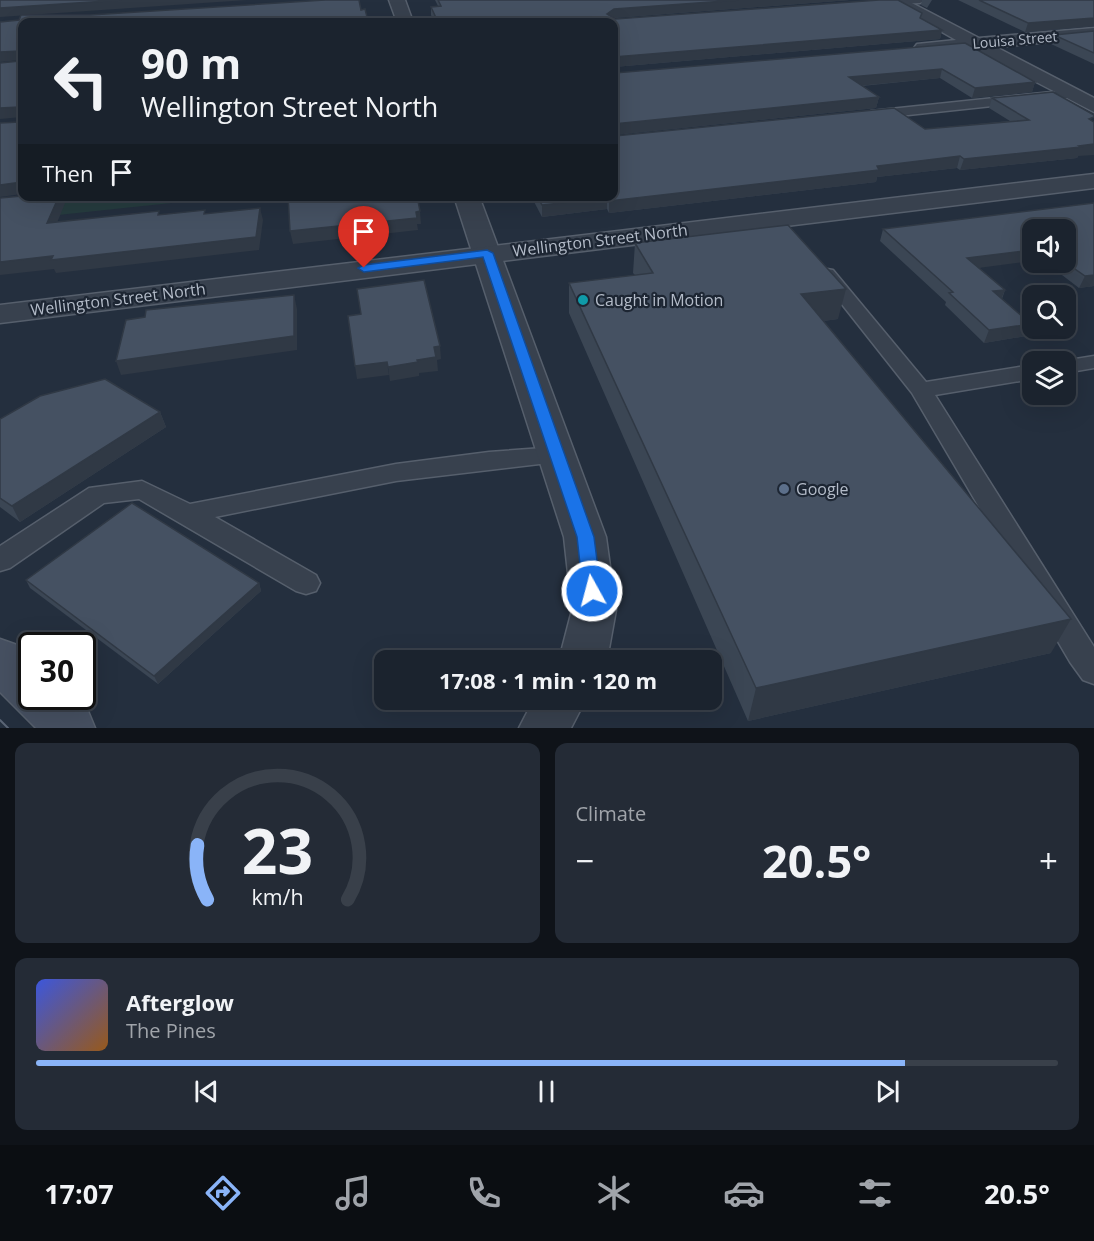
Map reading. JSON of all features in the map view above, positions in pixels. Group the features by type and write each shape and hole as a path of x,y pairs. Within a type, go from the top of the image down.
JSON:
{"main road":[{"path":"0,660 18,677"},
{"path":"51,710 70,728"}],"street":[{"path":"397,0 404,18"},
{"path":"896,1 1094,106"},
{"name":"Louisa Street","path":"911,49 1094,33"},
{"name":"Wellington Street North","path":"0,314 487,253 797,238 1094,181"},
{"path":"468,201 585,537 594,610 585,650"},
{"path":"544,728 555,710"}],"lane":[{"path":"871,4 920,0"},
{"path":"852,117 1071,94"},
{"path":"797,238 921,390 1081,653 1094,670"},
{"path":"1076,364 1094,362"},
{"path":"921,390 1022,374"},
{"path":"188,514 281,492 465,463 557,455"},
{"path":"0,560 98,494 142,490 188,514 306,583"}],"green space":[{"path":"63,201 190,201 58,215"}],"building":[{"path":"0,0 122,0 0,8"},
{"path":"325,0 359,0 361,10 365,9 367,18 20,18 21,15 90,15"},
{"path":"438,0 739,0 614,9 607,14 613,18 436,18 431,7 441,6"},
{"path":"898,0 922,13 920,18 942,30 618,57 618,19"},
{"path":"979,0 1094,0 1094,18 1028,23"},
{"path":"18,20 18,51 0,52 0,22"},
{"path":"1094,31 1094,53 1054,35"},
{"path":"965,43 1035,82 975,88 942,69 849,77 879,97 618,124 618,73"},
{"path":"18,61 18,107 0,108 0,63"},
{"path":"1053,92 1094,115 1089,119 1094,122 1094,144 964,159 960,156 877,166 879,170 618,200 618,136 894,108 925,129 1029,120 992,98"},
{"path":"18,122 18,183 0,185 0,123"},
{"path":"18,196 18,201 57,201 47,223 159,211 158,215 205,210 204,214 260,208 256,237 51,260 53,256 0,262 0,198"},
{"path":"288,201 418,201 420,211 416,212 417,218 290,231"},
{"path":"540,201 579,201 542,205"},
{"path":"1094,203 1094,275 1085,276 1076,270 1076,219 1022,219 1022,251 967,258 1005,290 993,291 1022,316 1022,325 989,330 949,293 953,292 883,229"},
{"name":"Google","path":"788,225 846,289 801,294 1071,619 756,688 569,283 653,273 635,243"},
{"path":"424,280 440,346 434,347 436,357 388,367 387,362 355,366 348,316 361,314 357,289"},
{"path":"294,295 294,336 116,361 126,320 145,317 146,310"},
{"path":"105,379 160,412 12,506 0,498 0,419 40,396"},
{"path":"132,503 259,583 154,676 26,580"}],"tram line":[{"path":"0,720 8,728"}],"place":[{"name":"Caught in Motion","path":"583,300"},
{"name":"Google","path":"784,489"}],"route":[{"path":"364,268 487,253 585,537 592,591"}]}
